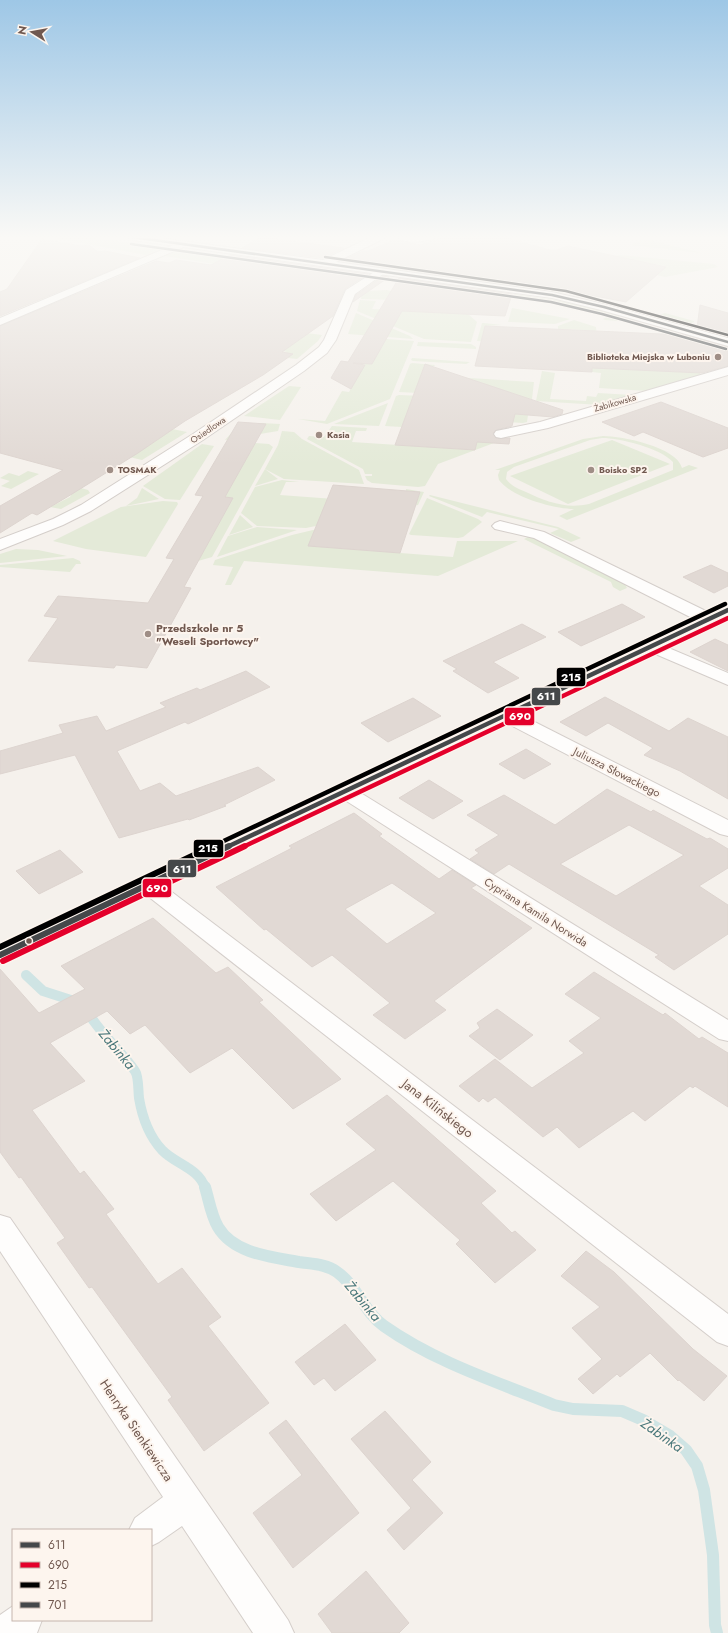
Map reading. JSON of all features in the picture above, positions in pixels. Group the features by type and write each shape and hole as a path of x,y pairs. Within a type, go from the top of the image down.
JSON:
{"street":[{"path":"0,322 21,313"},
{"name":"Osiedlowa","path":"0,545 72,515 112,492 202,434 317,355 334,335 342,313"},
{"path":"621,313 728,342"},
{"name":"Żabikowska","path":"501,434 543,425 728,371"},
{"path":"500,526 539,535 708,619"},
{"path":"0,955 728,610"},
{"path":"652,646 728,680"},
{"name":"Juliusza Słowackiego","path":"506,715 728,829"},
{"name":"Cypriana Kamila Norwida","path":"344,792 728,1032"},
{"name":"Jana Kilińskiego","path":"148,885 728,1332"},
{"name":"Henryka Sienkiewicza","path":"0,1227 275,1633"},
{"path":"148,1529 186,1502"},
{"path":"6,1633 23,1621"}],"green space":[{"path":"356,313 410,336 413,339 348,334"},
{"path":"362,313 468,314 477,322 471,342 424,339"},
{"path":"511,313 539,313 570,319 555,324 508,322"},
{"path":"594,313 611,313 618,315 621,319 617,321 603,319 607,317"},
{"path":"666,313 694,322 685,325 656,316"},
{"path":"574,320 596,327 597,341 581,348 477,341 482,323 484,323 502,325 485,326 482,337 585,342 585,330 558,329 558,326"},
{"path":"290,331 322,335 318,341 297,359 288,358 292,354 286,353 287,352 200,337"},
{"path":"386,339 414,341 390,399 327,424 298,419 325,421 342,391 349,392 365,364 372,364"},
{"path":"418,342 471,344 476,347 476,349 417,346"},
{"path":"412,358 470,362 466,364 413,361 411,360"},
{"path":"410,364 435,365 424,366 421,375 534,382 532,399 399,392"},
{"path":"592,367 700,373 700,375 647,391 599,388 601,373 592,372"},
{"path":"542,371 555,373 550,399 586,401 587,396 596,397 598,393 632,395 600,405 536,401"},
{"path":"289,386 301,387 280,420 244,416"},
{"path":"396,396 424,396 423,398 412,398 409,408 528,415 527,422 490,421 434,429 385,426"},
{"path":"388,403 379,426 334,424"},
{"path":"261,423 280,424 278,431 225,440 235,429"},
{"path":"54,424 153,443 170,431 152,425 187,432 142,460 15,430"},
{"path":"332,426 367,428 366,431 356,431 352,442 475,450 478,438 466,434 496,436 494,443 438,464 425,486 418,487 372,483 367,480 365,476 372,476 372,474 365,474 363,469 307,439 309,436 324,437"},
{"path":"282,431 294,432 302,439 359,470 364,484 284,479 265,469 278,445"},
{"path":"603,436 623,438 648,444 670,454 678,461 682,468 689,465 698,468 567,520 559,516 574,509 556,507 523,497 513,492 499,480 498,475 500,470 495,470 583,439","holes":["610,438 629,442 659,452 673,462 673,470 589,504 572,506 549,502 534,496 510,484 506,479 507,472 514,467 590,440"]},
{"name":"Boisko SP2","path":"612,440 670,464 568,504 510,476"},
{"path":"255,443 269,444 273,447 212,557 198,561 233,498 225,497"},
{"path":"202,444 214,446 180,500 165,499 143,486"},
{"path":"265,469 278,479 255,486"},
{"path":"28,471 39,474 11,489 1,486 10,481 0,478 9,473 19,476"},
{"path":"282,480 299,482 286,482 280,495 416,505 420,492 406,491 406,489 424,492 418,505 306,528 257,526 241,513 255,487"},
{"path":"81,488 88,490 90,493 61,509 50,507 70,497 72,493"},
{"path":"142,488 159,499 126,506 137,498"},
{"path":"430,495 558,527 581,538 571,542 550,533 559,529 487,512 482,517 429,496"},
{"path":"427,498 482,522 463,537 458,538 411,535 409,534"},
{"path":"163,501 177,502 178,504 146,557 86,549 53,541 121,507"},
{"path":"240,515 253,527 229,535"},
{"path":"257,527 297,530 217,557 228,536"},
{"path":"315,530 308,546 453,557 457,541 518,541 438,576 244,561 231,585 225,585 233,567 213,565 215,560 292,535"},
{"path":"530,536 624,583 627,588 620,591 613,587 611,582 524,539"},
{"path":"16,549 38,550 67,556 0,563 0,554"},
{"path":"73,558 80,561 81,564 76,564 70,572 0,567 0,565"}],"building":[{"path":"31,313 334,313 333,316 282,352 293,354 263,375 185,421 138,453 72,494 37,515 32,513 0,533 0,506 63,470 0,453 0,326"},
{"path":"378,313 401,313 372,364 353,363 365,365 351,389 331,378 341,361 348,362"},
{"path":"447,313 506,313 505,316"},
{"path":"699,313 728,313 728,336 697,328"},
{"path":"485,326 684,335 728,347 728,366 702,373 592,368 592,372 475,366"},
{"path":"425,364 563,410 562,414 553,417 515,414 512,426 496,430 493,433 496,438 510,438 509,444 477,442 475,450 395,445"},
{"path":"661,402 728,428 728,448 703,457 643,432 634,436 602,422"},
{"path":"238,422 266,424 225,497 233,498 184,587 191,588 147,668 116,665 114,668 28,661 58,618 44,616 58,596 148,603 174,559 166,558 203,496 195,495"},
{"path":"333,485 420,492 400,553 308,546"},
{"path":"711,565 728,573 728,586 714,593 683,577"},
{"path":"622,604 645,617 581,646 558,632"},
{"path":"522,624 546,637 493,662 519,678 488,693 453,671 457,669 443,661"},
{"path":"715,639 728,645 728,671 690,652"},
{"path":"246,671 270,687 188,724 185,722 117,751 140,791 160,783 176,796 258,767 275,780 224,805 226,806 189,820 188,819 119,838 75,755 0,774 0,751 63,733 59,725 97,716 106,731 166,707 160,703 197,688 200,690"},
{"path":"605,697 669,731 688,718 728,737 728,799 680,771 644,755 653,748 608,723 586,736 560,722"},
{"path":"413,698 441,716 388,742 361,723"},
{"path":"526,749 551,764 524,779 499,764"},
{"path":"429,780 463,801 433,819 399,798"},
{"path":"607,789 651,812 653,810 707,839 710,838 728,849 728,868 699,886 728,905 728,934 674,970 655,957 659,955 509,864 494,874 470,859 479,853 475,850 499,835 467,815 504,795 555,825","holes":["629,825 684,855 616,896 560,864"]},
{"path":"354,813 382,834 379,836 439,879 452,870 476,885 471,888 532,928 434,1001 446,1010 405,1039 373,1015 390,1003 332,955 312,967 266,929 264,930 216,887 292,848 289,846","holes":["392,883 436,913 387,944 345,909"]},
{"path":"60,850 83,872 39,894 16,871"},
{"path":"153,918 216,973 228,967 263,1000 259,1002 341,1079 293,1109 232,1048 190,1073 145,1025 130,1034 107,1011 50,1043 85,1081 32,1110 80,1174 84,1171 114,1209 106,1214 158,1284 182,1268 221,1317 208,1326 269,1403 204,1451 168,1400 172,1397 92,1287 89,1288 57,1243 65,1238 21,1177 19,1178 0,1152 0,969 39,1013 85,989 61,966"},
{"path":"594,972 663,1015 665,1013 699,1039 702,1037 728,1053 728,1107 695,1086 693,1088 690,1086 645,1121 633,1111 579,1148 557,1127 543,1137 495,1097 488,1102 483,1098 479,1102 459,1086 495,1059 532,1088 584,1053 569,1041 601,1018 565,994"},
{"path":"497,1009 533,1035 500,1060 469,1036 480,1028 477,1023"},
{"path":"387,1095 496,1191 481,1203 512,1233 515,1231 536,1250 495,1283 456,1244 460,1240 393,1181 336,1221 310,1194 376,1150 346,1124"},
{"path":"586,1251 614,1272 693,1349 727,1376 704,1401 679,1380 678,1381 650,1353 620,1377 617,1374 593,1394 578,1379 602,1359 572,1328 600,1307 561,1276"},
{"path":"345,1324 376,1360 335,1391 324,1378 314,1385 295,1362"},
{"path":"385,1411 431,1462 412,1480 443,1513 404,1550 387,1530 411,1508 351,1439"},
{"path":"286,1420 359,1513 293,1568 253,1513 302,1475 269,1433"},
{"path":"366,1571 409,1623 399,1633 332,1633 318,1614"}],"waterway":[{"name":"Żabinka","path":"26,975 43,991 77,1002"},
{"name":"Żabinka","path":"87,1011 92,1020 135,1071 142,1112 153,1138 167,1155 198,1176 205,1188"},
{"name":"Żabinka","path":"205,1187 218,1227 225,1236 234,1243 254,1253 333,1269 350,1284 371,1314 377,1320 404,1339 424,1350 445,1361 554,1405 573,1409 622,1411 643,1420 670,1436 686,1450 697,1466 704,1490 713,1555 715,1625 717,1633"}],"transit line":[{"name":"701","path":"599,313 726,349"},
{"name":"611","path":"626,313 728,342"},
{"name":"215","path":"648,313 728,335"},
{"name":"215","path":"0,947 725,604"},
{"name":"611","path":"0,955 728,610"},
{"name":"690","path":"3,961 728,618"}],"place":[{"name":"Biblioteka Miejska w Luboniu","path":"718,357"},
{"name":"Kasia","path":"319,435"},
{"name":"TOSMAK","path":"110,470"},
{"name":"Boisko SP2","path":"591,470"},
{"name":"Przedszkole nr 5 \"Weseli Sportowcy\"","path":"148,634"}]}
